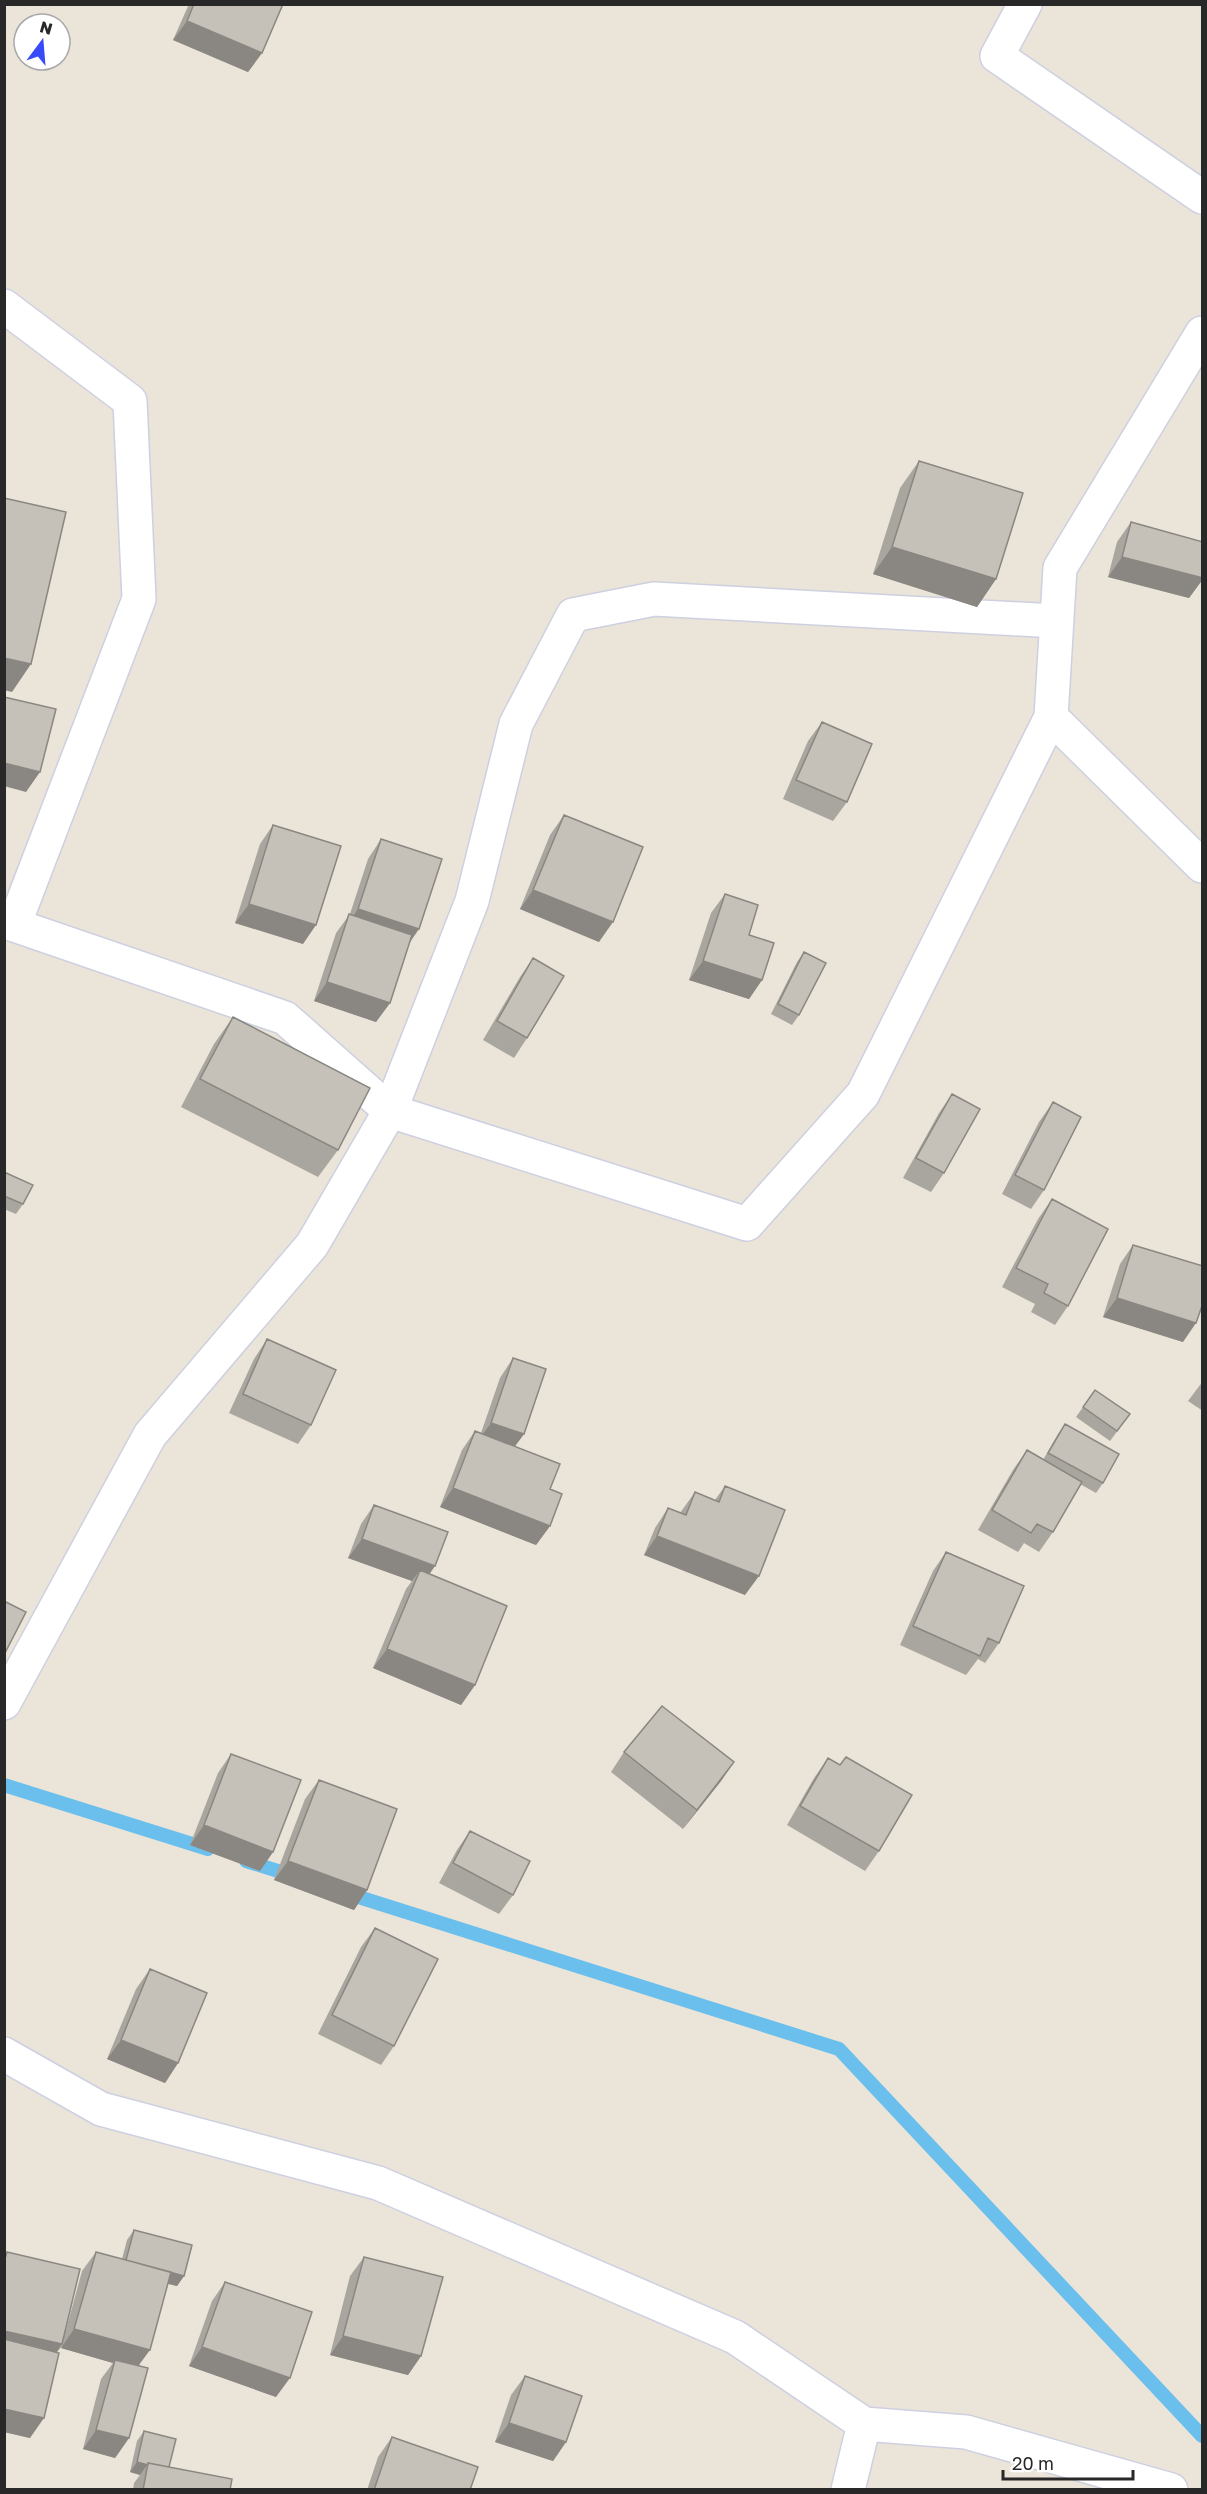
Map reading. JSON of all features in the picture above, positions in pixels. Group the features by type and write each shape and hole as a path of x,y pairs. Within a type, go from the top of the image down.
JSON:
{"street":[{"path":"1025,4 997,56 1203,197"},
{"path":"4,306 130,401 139,599 14,925 285,1018 390,1111 747,1224 862,1094 1051,717 1060,568 1203,333"},
{"path":"4,1703 150,1435 312,1245 390,1111 472,900 516,724 573,615 654,599 1056,621"},
{"path":"1051,717 1203,866"},
{"path":"4,2054 101,2109 378,2183 421,2201 735,2337 864,2424 966,2432 1171,2490"},
{"path":"848,2490 864,2424"}],"building":[{"path":"194,4 283,4 262,53 187,21"},
{"path":"919,461 1023,493 996,579 892,547"},
{"path":"4,498 66,512 31,664 4,658"},
{"path":"1131,522 1203,542 1203,578 1122,557"},
{"path":"4,697 56,709 40,772 4,763"},
{"path":"822,722 872,744 847,802 796,780"},
{"path":"564,815 643,847 613,922 533,890"},
{"path":"273,825 341,846 316,925 249,904"},
{"path":"381,839 442,859 419,929 358,909"},
{"path":"725,894 758,905 749,935 774,943 762,980 703,961"},
{"path":"349,914 412,935 390,1003 327,982"},
{"path":"804,952 826,963 799,1015 778,1004"},
{"path":"533,958 564,976 527,1038 497,1021"},
{"path":"233,1017 370,1088 338,1150 200,1079"},
{"path":"952,1094 980,1109 944,1173 916,1158"},
{"path":"1053,1102 1081,1117 1044,1190 1015,1175"},
{"path":"4,1172 33,1185 23,1204 4,1196"},
{"path":"1052,1199 1108,1229 1068,1306 1044,1293 1048,1284 1016,1268"},
{"path":"1133,1245 1203,1266 1203,1303 1196,1323 1117,1298"},
{"path":"267,1339 336,1370 311,1425 243,1394"},
{"path":"513,1358 546,1369 524,1434 491,1423"},
{"path":"1095,1390 1130,1414 1117,1431 1083,1407"},
{"path":"1065,1424 1119,1454 1103,1483 1048,1453"},
{"path":"475,1431 560,1464 550,1489 562,1494 550,1526 453,1488"},
{"path":"1027,1450 1082,1482 1053,1532 1037,1524 1031,1533 992,1510"},
{"path":"725,1486 785,1510 759,1576 657,1536 668,1508 686,1515 695,1492 719,1502"},
{"path":"374,1505 448,1532 435,1566 362,1539"},
{"path":"946,1552 1024,1586 999,1643 988,1638 980,1656 913,1626"},
{"path":"420,1570 507,1606 475,1685 387,1649"},
{"path":"4,1601 26,1612 4,1655"},
{"path":"662,1706 734,1762 697,1810 624,1752"},
{"path":"231,1754 301,1780 273,1852 204,1825"},
{"path":"846,1757 912,1795 879,1851 800,1806 828,1758 840,1765"},
{"path":"319,1780 397,1809 367,1890 288,1861"},
{"path":"470,1831 530,1861 513,1895 453,1863"},
{"path":"375,1928 438,1959 394,2046 332,2015"},
{"path":"150,1969 207,1993 178,2063 121,2040"},
{"path":"134,2230 192,2245 184,2276 126,2260"},
{"path":"7,2252 80,2269 62,2344 4,2331 4,2262"},
{"path":"96,2252 171,2272 150,2350 74,2329"},
{"path":"364,2257 443,2277 421,2356 343,2336"},
{"path":"225,2282 312,2312 290,2378 202,2347"},
{"path":"4,2339 59,2353 44,2418 4,2409"},
{"path":"115,2360 148,2368 129,2438 96,2430"},
{"path":"525,2376 582,2396 566,2442 509,2423"},
{"path":"144,2431 176,2439 169,2467 137,2462"},
{"path":"392,2437 478,2467 470,2490 374,2490"},
{"path":"148,2463 232,2479 230,2490 143,2490"}],"waterway":[{"path":"4,1785 208,1849"},
{"path":"246,1861 294,1876"},
{"path":"346,1893 839,2049 1202,2436"}]}
